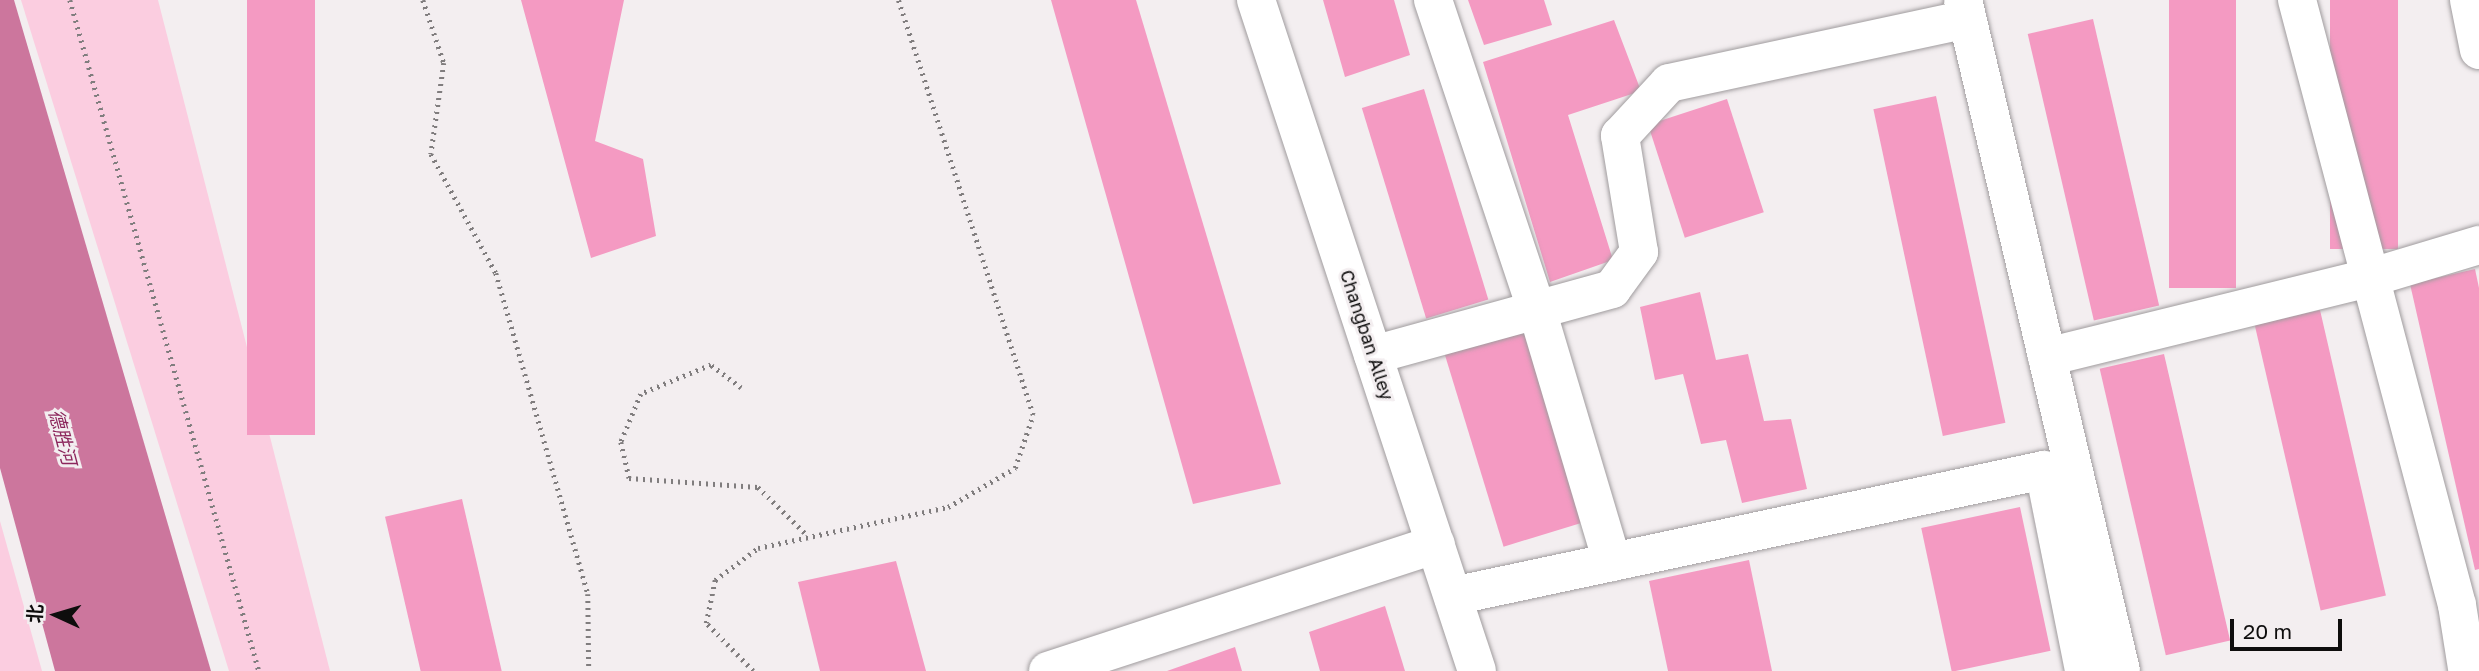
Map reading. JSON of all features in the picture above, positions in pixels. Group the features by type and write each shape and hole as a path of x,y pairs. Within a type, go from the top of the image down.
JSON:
{"street":[{"name":"Changban Alley","path":"1256,0 1478,671"},
{"path":"1433,0 1537,310 1612,562"},
{"path":"2297,0 2457,605 2467,668"},
{"path":"2469,0 2479,50"},
{"path":"1373,355 1612,289 1639,252 1620,136 1669,83 1965,9 2121,671"},
{"path":"2047,357 2369,278 2479,245"},
{"path":"1453,596 2043,470 2077,668"},
{"path":"1048,671 1436,544"}],"path":[{"path":"70,0 259,671"},
{"path":"423,0 444,64 431,154 496,273 587,594 589,671"},
{"path":"753,671 705,623 715,580 758,548 807,534 948,507 1015,468 1033,415 898,0"},
{"path":"741,388 711,365 641,394 621,442 629,478 758,487 807,534"}],"shaded area":[{"path":"21,0 158,0 330,671 229,671"},
{"path":"0,521 42,671 0,671"}],"water":[{"name":"德胜河","path":"0,0 14,0 211,671 55,671 0,468"}],"building":[{"path":"247,0 315,0 315,435 247,435"},
{"path":"521,0 624,0 595,141 643,159 656,236 591,258"},
{"path":"1051,0 1136,0 1281,484 1193,504"},
{"path":"1323,0 1394,0 1410,55 1345,77"},
{"path":"1468,0 1544,0 1552,25 1484,45"},
{"path":"2169,0 2236,0 2236,288 2169,288"},
{"path":"2330,0 2398,0 2398,249 2330,249"},
{"path":"2093,19 2159,305 2094,321 2028,34"},
{"path":"1614,20 1641,91 1568,115 1613,260 1550,282 1483,62"},
{"path":"1424,89 1488,299 1426,318 1362,108"},
{"path":"1936,96 2005,423 1943,436 1873,109"},
{"path":"1727,99 1764,212 1685,238 1648,125"},
{"path":"2475,269 2479,288 2479,569 2475,570 2410,284"},
{"path":"1700,292 1716,360 1748,354 1764,421 1791,419 1807,489 1742,503 1726,440 1701,444 1683,374 1655,380 1640,307"},
{"path":"2320,310 2386,595 2321,611 2255,325"},
{"path":"1520,320 1582,523 1504,547 1442,344"},
{"path":"2164,354 2230,640 2166,655 2100,369"},
{"path":"462,499 502,671 421,671 385,517"},
{"path":"2020,507 2051,651 1952,671 1921,528"},
{"path":"1749,560 1772,671 1668,671 1649,581"},
{"path":"896,561 926,671 820,671 798,582"},
{"path":"1385,606 1405,671 1320,671 1309,632"},
{"path":"1235,647 1242,671 1167,671"}]}
